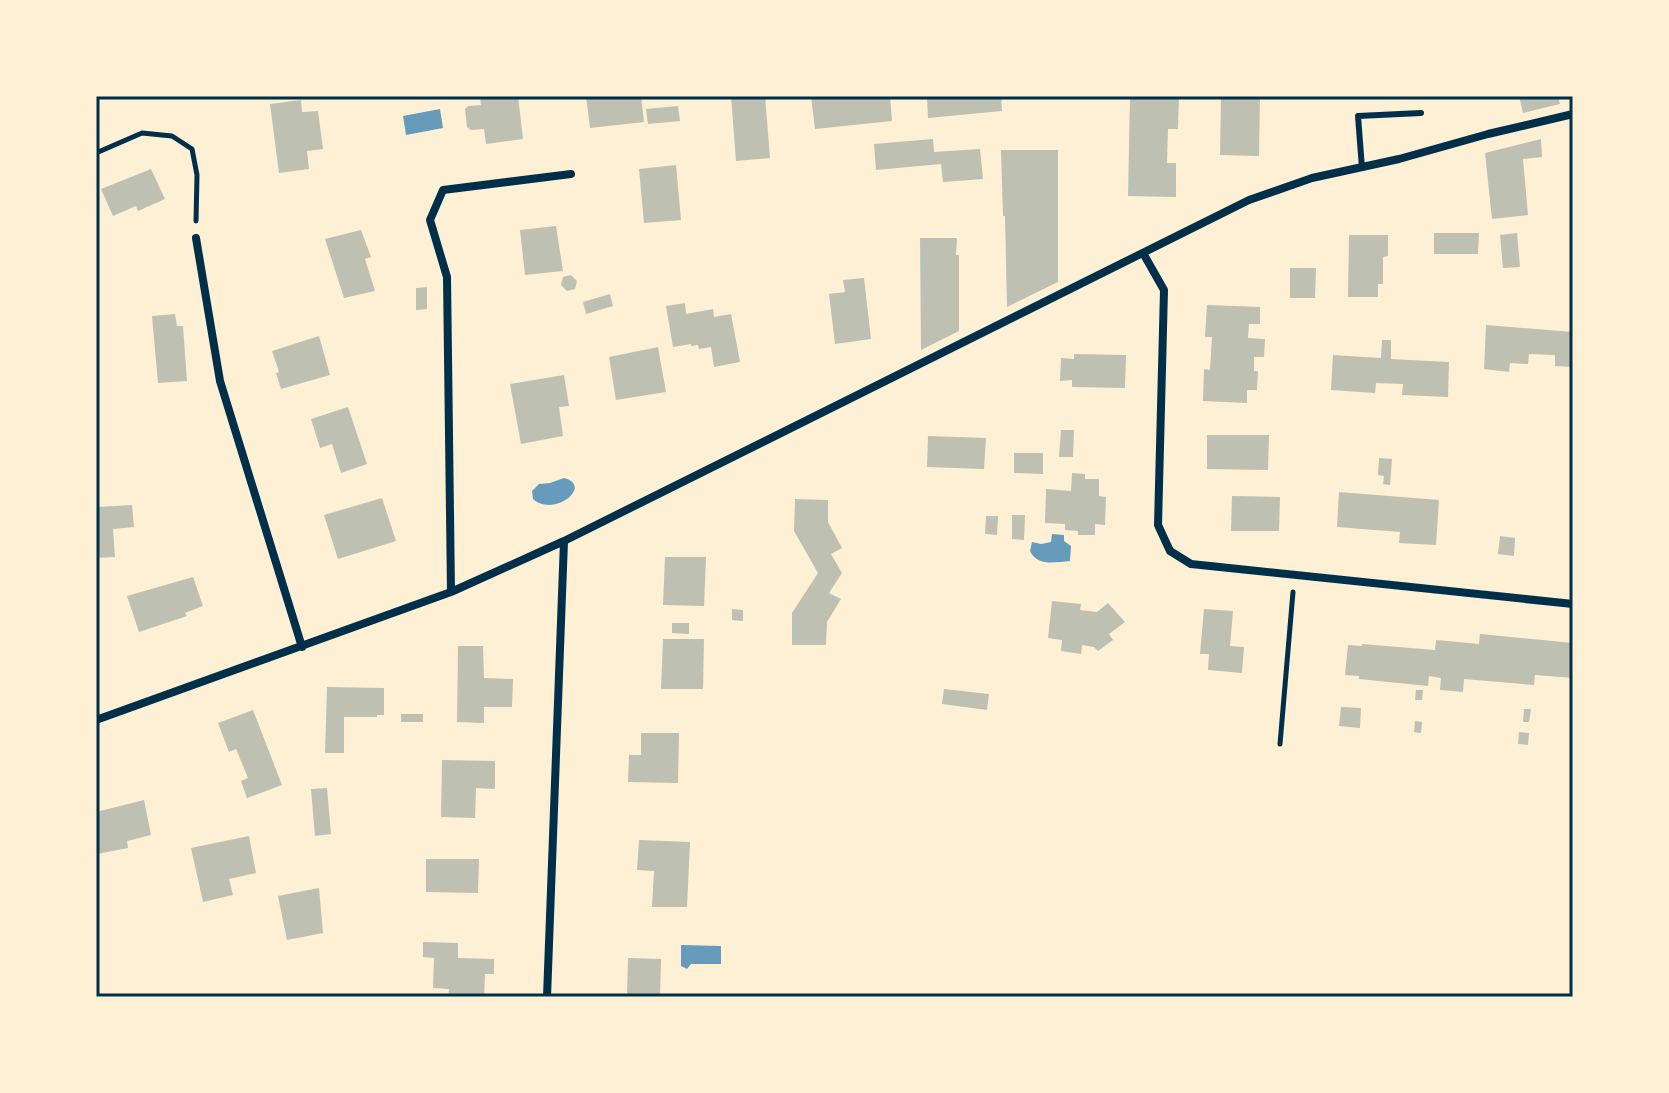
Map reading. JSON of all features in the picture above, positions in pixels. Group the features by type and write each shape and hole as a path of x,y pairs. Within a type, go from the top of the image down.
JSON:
{"street":[{"path":"96,720 451,592 564,541 1249,200 1312,178 1573,114"},
{"path":"451,592 447,277 430,220 443,190 571,174"},
{"path":"196,238 220,381 302,647"},
{"path":"1143,253 1164,290 1158,525 1170,551 1191,564 1573,604"},
{"path":"547,997 564,541"}],"lane":[{"path":"1362,168 1358,116 1421,113"}],"path":[{"path":"96,153 142,133 172,136 192,149 197,175 196,238"},
{"path":"1280,744 1294,575"}],"water":[{"path":"440,109 443,128 406,135 403,116"},
{"path":"564,478 575,487 568,499 551,505 533,499 532,491 539,484"},
{"path":"1052,534 1064,535 1064,541 1071,546 1070,561 1042,561 1033,556 1030,551 1032,542 1051,542"},
{"path":"681,945 721,946 721,964 691,964 687,969 681,966"}],"building":[{"path":"480,96 518,96 523,139 486,144 484,129 471,130 467,127 465,109 481,105"},
{"path":"586,96 641,96 644,122 590,128"},
{"path":"731,96 765,96 770,158 736,161"},
{"path":"811,96 890,96 892,121 815,129"},
{"path":"927,96 1001,96 1002,111 928,118"},
{"path":"1130,96 1179,96 1178,129 1168,129 1167,163 1176,163 1176,197 1128,196"},
{"path":"1221,96 1260,96 1259,156 1220,155"},
{"path":"1519,96 1558,96 1560,104 1523,113"},
{"path":"301,100 302,112 318,111 323,149 307,151 309,169 279,173 270,104"},
{"path":"678,106 680,121 648,124 646,109"},
{"path":"933,139 934,152 980,149 983,179 943,182 941,164 876,170 874,144"},
{"path":"1541,139 1542,157 1523,159 1528,215 1492,219 1485,153"},
{"path":"1001,150 1058,150 1058,282 1007,307 1005,216"},
{"path":"676,165 681,220 644,223 639,169"},
{"path":"151,169 165,199 138,211 136,206 113,216 101,189"},
{"path":"556,226 563,271 525,275 520,230"},
{"path":"361,230 371,257 365,259 375,291 344,298 325,239"},
{"path":"1434,233 1479,233 1478,254 1434,254"},
{"path":"1517,233 1520,267 1503,268 1500,235"},
{"path":"1349,235 1388,235 1388,256 1383,257 1383,284 1378,284 1378,297 1348,297"},
{"path":"920,238 957,238 956,255 959,255 959,331 921,350"},
{"path":"1290,268 1316,268 1315,298 1290,298"},
{"path":"571,275 577,281 575,289 567,291 561,285 563,277"},
{"path":"864,278 871,339 835,344 829,294 845,292 843,280"},
{"path":"427,287 427,309 416,310 416,288"},
{"path":"610,294 613,306 586,314 583,302"},
{"path":"685,303 686,314 713,309 714,317 731,314 740,362 714,367 711,347 699,349 698,345 691,344 673,347 666,306"},
{"path":"1207,305 1260,307 1260,324 1249,324 1248,338 1265,339 1264,357 1254,357 1254,371 1258,371 1257,390 1247,390 1247,403 1203,401 1204,369 1210,370 1212,337 1205,337"},
{"path":"175,314 177,326 183,326 187,381 158,383 152,316"},
{"path":"1486,325 1573,332 1573,367 1555,366 1555,355 1529,354 1528,364 1510,363 1509,372 1484,369"},
{"path":"319,336 330,375 281,389 272,351"},
{"path":"1382,340 1391,340 1391,359 1449,362 1448,397 1402,395 1403,384 1376,383 1375,393 1331,390 1333,355 1381,358"},
{"path":"658,347 666,392 616,400 609,357"},
{"path":"1074,354 1126,355 1125,388 1072,387 1072,380 1060,381 1061,358 1074,359"},
{"path":"564,375 569,406 559,407 563,436 521,444 510,384"},
{"path":"348,407 367,464 341,473 332,444 320,448 311,419"},
{"path":"1061,430 1074,430 1073,457 1059,457"},
{"path":"1207,435 1269,435 1268,470 1207,469"},
{"path":"928,436 986,438 984,469 927,467"},
{"path":"1014,453 1043,453 1043,474 1014,473"},
{"path":"1379,458 1392,459 1390,485 1383,484 1384,476 1378,475"},
{"path":"1072,473 1085,474 1085,479 1099,479 1099,496 1106,497 1105,525 1095,524 1095,535 1078,535 1078,531 1065,530 1065,524 1045,523 1046,489 1071,491"},
{"path":"1339,492 1439,500 1436,545 1399,543 1400,532 1337,527"},
{"path":"1232,496 1280,497 1279,531 1231,531"},
{"path":"382,498 396,541 338,559 324,515"},
{"path":"795,499 828,500 828,522 842,548 831,554 842,573 829,593 841,599 827,622 826,645 792,645 792,613 818,573 794,531"},
{"path":"132,505 134,527 113,529 115,557 96,558 98,507"},
{"path":"1012,515 1025,515 1024,540 1012,539"},
{"path":"986,516 998,516 997,535 985,534"},
{"path":"1500,536 1515,538 1514,556 1498,554"},
{"path":"665,557 706,557 704,606 663,605"},
{"path":"193,577 203,606 185,613 187,616 139,632 127,596"},
{"path":"1052,601 1081,604 1080,610 1097,612 1108,603 1125,622 1109,634 1113,640 1098,651 1082,645 1081,654 1061,651 1062,640 1048,638"},
{"path":"732,609 743,610 743,621 732,620"},
{"path":"1204,609 1233,611 1230,646 1244,647 1242,673 1208,670 1209,654 1200,654"},
{"path":"672,623 689,623 689,634 672,633"},
{"path":"1480,634 1573,643 1573,678 1535,675 1534,685 1464,679 1463,692 1440,690 1441,678 1429,676 1428,686 1345,675 1348,645 1435,650 1436,640 1479,644"},
{"path":"663,639 704,639 703,689 661,689"},
{"path":"458,646 483,646 484,678 513,679 512,707 484,707 484,723 457,722"},
{"path":"327,687 384,688 384,715 344,717 344,753 325,753"},
{"path":"944,689 989,694 987,710 942,704"},
{"path":"1416,690 1423,690 1422,700 1415,700"},
{"path":"1341,707 1361,708 1360,728 1339,726"},
{"path":"1524,709 1531,709 1529,722 1523,722"},
{"path":"253,710 282,785 247,798 241,781 248,778 236,749 229,752 218,723"},
{"path":"401,714 423,714 423,722 401,722"},
{"path":"1415,721 1422,722 1421,733 1414,732"},
{"path":"1519,732 1529,733 1528,745 1518,744"},
{"path":"641,733 679,733 678,783 628,782 629,755 641,755"},
{"path":"442,760 495,761 495,789 476,788 475,818 441,817"},
{"path":"327,788 331,834 315,836 311,789"},
{"path":"144,800 151,835 127,841 128,848 97,854 96,812"},
{"path":"249,836 256,873 229,879 233,895 203,902 191,848"},
{"path":"639,840 690,842 687,907 652,907 654,871 637,870"},
{"path":"426,859 479,859 478,893 426,892"},
{"path":"319,888 323,933 287,940 278,896"},
{"path":"423,942 458,943 458,958 494,959 494,974 485,974 484,997 448,997 449,989 433,988 434,958 423,957"},
{"path":"628,958 661,959 660,997 627,997"}]}
